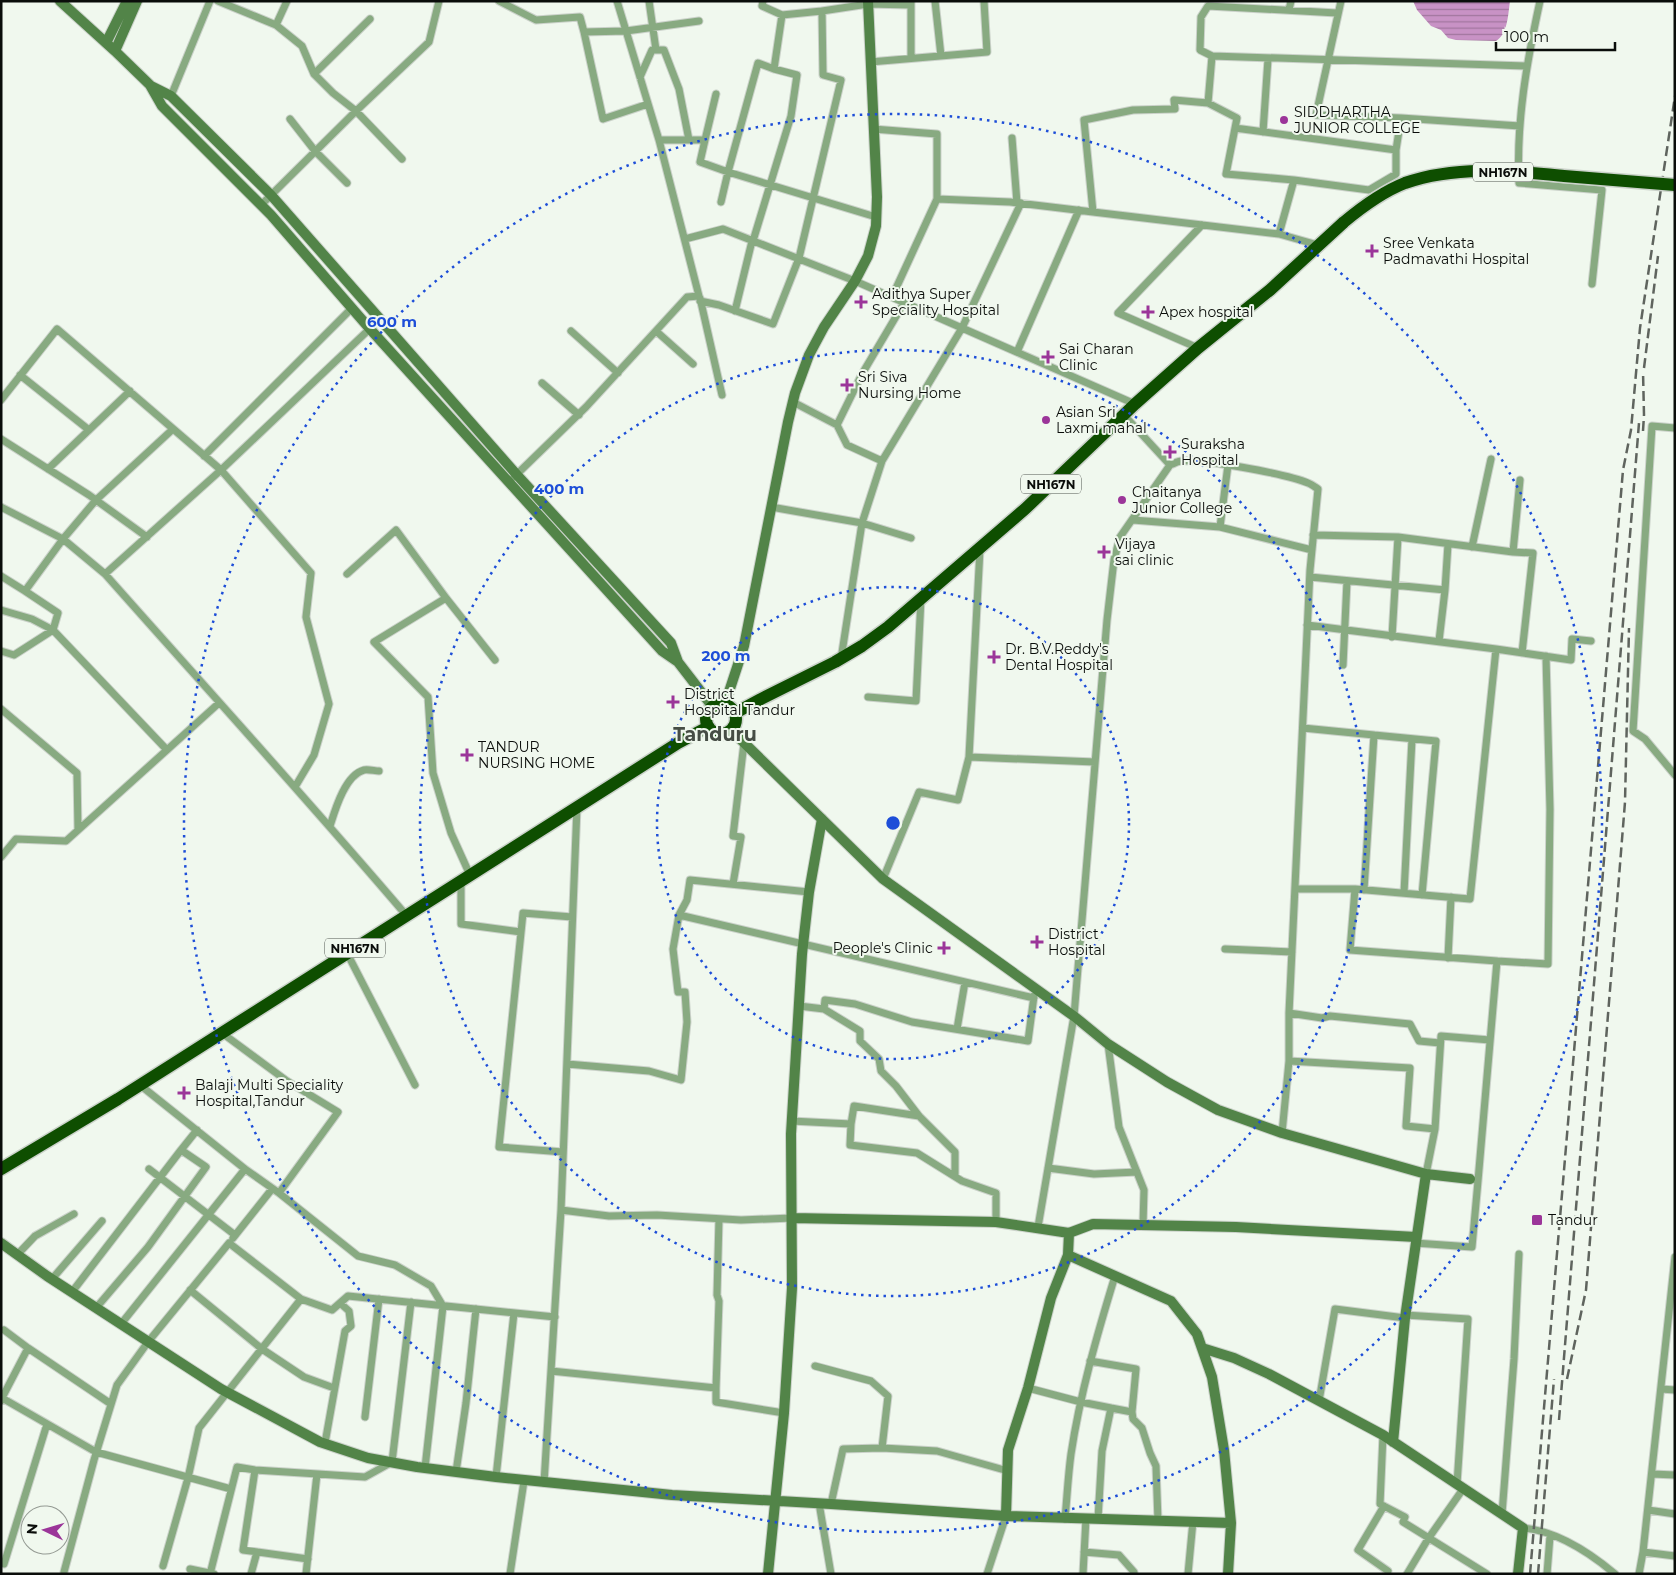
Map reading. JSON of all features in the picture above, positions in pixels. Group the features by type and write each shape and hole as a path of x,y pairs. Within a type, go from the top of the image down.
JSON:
{"highway":[{"name":"NH167N","path":"735,713 840,659 888,627 1025,509 1135,404 1198,348 1270,290 1344,222 1372,201 1403,184 1422,178 1461,171 1538,174 1675,185"},
{"path":"725,704 735,713 736,720 731,730 720,734 710,731 705,720 706,714 712,706 725,704"},
{"name":"NH167N","path":"1,1169 222,1033 465,878 708,727"}],"street":[{"path":"60,1 150,85 162,106 261,205 370,329 662,651 678,662"},
{"path":"106,43 127,1"},
{"path":"115,51 137,1"},
{"path":"171,96 210,1"},
{"path":"218,1 276,25 302,46 314,74 333,93 356,111 402,159"},
{"path":"276,25 287,1"},
{"path":"261,205 356,111 430,42 440,1"},
{"path":"499,1 536,20 580,17 603,119 648,104"},
{"path":"617,1 659,140 700,298 722,395"},
{"path":"649,1 656,50"},
{"path":"763,1 762,6 782,15 822,11 868,3 911,3 911,58"},
{"path":"935,1 941,56"},
{"path":"870,62 988,52 984,1"},
{"path":"1289,10 1290,1"},
{"path":"1341,1 1316,115 1401,118 1520,126"},
{"path":"1540,1 1526,66 1520,126 1519,183 1602,190 1592,284"},
{"path":"725,704 744,646 793,402 809,355 835,310 855,281 868,256 876,226 877,197 868,3"},
{"path":"1338,12 1208,6 1201,17 1200,50 1212,56 1268,59 1526,66"},
{"path":"509,482 579,415 687,298 700,298 773,324 798,258 841,80 823,74 822,11"},
{"path":"774,69 782,15"},
{"path":"314,74 370,19"},
{"path":"584,32 626,30 699,21"},
{"path":"640,77 652,50 664,50 679,89 689,140"},
{"path":"1208,104 1212,56"},
{"path":"1262,132 1268,59"},
{"path":"721,202 758,63 796,75 791,116 753,241 735,311"},
{"path":"150,85 171,96 271,195 379,320 671,643 678,662 712,706"},
{"path":"716,94 700,162 876,217"},
{"path":"1093,212 1084,120 1133,110 1174,110 1174,100 1208,104 1237,118 1226,174 1294,180 1369,190 1396,174 1396,150 1401,118"},
{"path":"290,118 315,151 347,183"},
{"path":"1235,128 1396,150"},
{"path":"873,129 938,134 937,199 892,297"},
{"path":"840,659 862,523 882,461 962,328 1019,203 1012,138"},
{"path":"659,140 705,140"},
{"path":"1279,234 1294,180"},
{"path":"937,199 1019,203 1279,234 1318,245"},
{"path":"1017,352 1079,210"},
{"path":"1198,348 1118,313 1202,225"},
{"path":"685,239 723,229 855,281 1135,404"},
{"path":"837,425 862,374 904,303"},
{"path":"204,456 352,308"},
{"path":"105,574 220,470 379,320"},
{"path":"1,400 57,329 220,470 311,573 306,617 329,704 314,756 295,787"},
{"path":"571,331 618,373"},
{"path":"656,331 693,364"},
{"path":"20,375 88,430"},
{"path":"542,383 579,415"},
{"path":"48,469 130,391"},
{"path":"793,402 837,425 847,445 882,461"},
{"path":"1124,415 1170,465"},
{"path":"1675,428 1652,426 1633,731 1645,739 1675,775"},
{"path":"25,591 62,539 96,500 173,429"},
{"path":"1,439 96,500 147,537"},
{"path":"1472,547 1491,458"},
{"path":"1038,1228 1074,1016 1107,620 1114,560 1120,537 1170,465 1178,461 1228,465 1292,478 1308,483 1318,489 1307,625 1288,1013 1289,1061 1282,1133"},
{"path":"1220,527 1228,465"},
{"path":"1513,552 1520,480"},
{"path":"1,507 62,539 105,574 330,826 406,916"},
{"path":"771,507 862,523 911,538"},
{"path":"1133,520 1220,527 1312,550"},
{"path":"347,574 396,530 495,660"},
{"path":"1313,535 1398,537 1533,553 1522,653"},
{"path":"1392,636 1398,537"},
{"path":"1439,641 1448,544"},
{"path":"883,879 920,792 958,800 969,757 980,548"},
{"path":"1,576 58,613 54,630 14,655 1,651"},
{"path":"1310,577 1445,590"},
{"path":"1343,665 1347,580"},
{"path":"446,598 374,642 428,697 432,773 465,878 460,924 521,932"},
{"path":"868,697 916,701 921,598"},
{"path":"1,610 32,619 54,630 167,750"},
{"path":"1307,625 1571,660 1572,639 1591,641"},
{"path":"1295,889 1355,889 1470,899 1496,649"},
{"path":"1355,889 1350,950 1548,964 1550,809 1546,656"},
{"path":"1,857 16,839 66,841 219,703"},
{"path":"1,709 77,773 78,830"},
{"path":"1303,728 1436,741 1422,895"},
{"path":"731,730 883,879 1034,993 1074,1016 1108,1044 1167,1082 1218,1110 1282,1133 1426,1174 1474,1180"},
{"path":"1364,890 1374,735"},
{"path":"1404,893 1412,739"},
{"path":"733,884 741,837 733,836 744,743"},
{"path":"969,757 1095,762"},
{"path":"330,826 338,801 352,777 364,770 379,771"},
{"path":"544,1483 561,1210 577,808"},
{"path":"768,1574 784,1413 792,1288 791,1121 802,944 822,819"},
{"path":"567,1064 649,1071 681,1080 687,1022 685,992 678,992 673,949 679,915 687,900 690,880 809,892"},
{"path":"1448,958 1452,897"},
{"path":"563,1152 499,1148 523,913 572,917"},
{"path":"679,915 965,982 1034,993"},
{"path":"1225,949 1292,952"},
{"path":"347,953 415,1085"},
{"path":"561,1210 609,1216 657,1215 741,1220 792,1218 996,1222 1069,1234 1093,1224 1236,1228 1415,1240 1472,1247 1474,1180 1497,961"},
{"path":"957,1029 965,982"},
{"path":"824,1009 825,1000 855,1004 912,1022 1028,1041 1034,993"},
{"path":"799,1006 824,1009 860,1031 860,1041 879,1059 881,1071 896,1086 919,1116 955,1152 954,1176"},
{"path":"1288,1013 1322,1018 1330,1016 1410,1024 1419,1041 1440,1043"},
{"path":"64,1572 96,1452 117,1385 148,1342 190,1290 235,1235 275,1191 338,1112 287,1081 222,1033"},
{"path":"1393,1442 1405,1317 1415,1240 1435,1129 1441,1036 1490,1040"},
{"path":"1108,1044 1119,1127 1144,1190 1143,1225"},
{"path":"1289,1061 1410,1068 1406,1126 1435,1129"},
{"path":"140,1084 245,1169 358,1256 395,1265 431,1286 443,1306 425,1468"},
{"path":"919,1116 854,1106 850,1145 917,1153 962,1181 996,1193 996,1222"},
{"path":"791,1121 851,1124"},
{"path":"72,1292 197,1130"},
{"path":"96,1308 148,1247 206,1167 181,1150"},
{"path":"1048,1168 1094,1174 1137,1172"},
{"path":"149,1169 235,1235"},
{"path":"122,1324 245,1169"},
{"path":"17,1254 35,1236 74,1214"},
{"path":"719,1219 716,1402 784,1413"},
{"path":"52,1279 102,1221"},
{"path":"987,1574 1006,1516 1008,1450 1028,1388 1051,1298 1068,1255 1069,1234"},
{"path":"229,1242 301,1299 332,1310 348,1296 555,1317"},
{"path":"1,1243 52,1279 227,1392 324,1443 368,1458 425,1468 524,1481 672,1495 1065,1519 1086,1518 1231,1523"},
{"path":"1502,1514 1514,1359 1519,1254"},
{"path":"1068,1255 1171,1301 1198,1334 1212,1377 1224,1450 1231,1523 1228,1574"},
{"path":"1639,1574 1673,1296 1675,1257"},
{"path":"1065,1519 1071,1455 1081,1402 1090,1361 1115,1276"},
{"path":"190,1290 262,1348 304,1377 334,1388"},
{"path":"163,1566 188,1478 199,1428 301,1299"},
{"path":"365,1417 379,1299"},
{"path":"392,1462 411,1302"},
{"path":"324,1443 345,1330 350,1326 349,1310 340,1303"},
{"path":"456,1472 466,1403 476,1309"},
{"path":"1319,1401 1335,1309 1405,1317 1468,1319 1460,1487 1407,1574"},
{"path":"496,1477 514,1313"},
{"path":"4,1330 111,1404"},
{"path":"28,1348 2,1400 96,1452 231,1489"},
{"path":"1202,1348 1234,1358 1269,1374 1383,1436 1523,1528 1534,1529 1579,1548 1615,1574"},
{"path":"1090,1361 1136,1370 1132,1412 1133,1418 1142,1428 1156,1466 1158,1521"},
{"path":"816,1366 871,1381 888,1396 882,1448"},
{"path":"552,1371 716,1388"},
{"path":"1028,1388 1081,1402 1132,1412"},
{"path":"1661,1389 1675,1390"},
{"path":"1098,1519 1102,1451 1112,1408"},
{"path":"4,1564 47,1424"},
{"path":"1383,1436 1380,1504 1405,1517 1403,1522 1428,1539 1487,1574"},
{"path":"831,1504 843,1450 882,1448 937,1451 1008,1471"},
{"path":"190,1568 212,1573 236,1467 255,1470 365,1477 392,1462"},
{"path":"255,1470 243,1550 308,1559"},
{"path":"306,1574 317,1474"},
{"path":"1652,1474 1675,1475"},
{"path":"510,1574 524,1481"},
{"path":"819,1503 831,1574"},
{"path":"1384,1506 1358,1550 1388,1573"},
{"path":"1648,1510 1675,1514"},
{"path":"1083,1574 1086,1518"},
{"path":"1188,1574 1193,1521"},
{"path":"1518,1574 1523,1528"},
{"path":"1547,1574 1550,1536"},
{"path":"251,1574 257,1552"},
{"path":"1084,1552 1119,1555 1134,1574"},
{"path":"1643,1552 1675,1556"}],"shaded area":[{"path":"1413,1 1510,1 1505,29 1496,41 1448,38 1441,30 1431,26 1417,10"}],"railway":[{"path":"1530,1574 1623,470 1631,430 1640,328 1675,96"},
{"path":"1644,368 1658,256"},
{"path":"1643,371 1643,431"},
{"path":"1559,1420 1639,423"},
{"path":"1567,1379 1586,1290 1625,802 1629,628"},
{"path":"1538,1574 1554,1379"}],"place":[{"name":"SIDDHARTHA JUNIOR COLLEGE","path":"1284,120"},
{"name":"Sree Venkata Padmavathi Hospital","path":"1372,251"},
{"name":"Adithya Super Speciality Hospital","path":"861,302"},
{"name":"Apex hospital","path":"1148,312"},
{"name":"Sai Charan Clinic","path":"1048,357"},
{"name":"Sri Siva Nursing Home","path":"847,385"},
{"name":"Asian Sri Laxmi mahal","path":"1046,420"},
{"name":"Suraksha Hospital","path":"1170,452"},
{"name":"Chaitanya Junior College","path":"1122,500"},
{"name":"Vijaya sai clinic","path":"1104,552"},
{"name":"Dr. B.V.Reddy's Dental Hospital","path":"994,657"},
{"name":"District Hospital Tandur","path":"673,702"},
{"name":"TANDUR NURSING HOME","path":"467,755"},
{"name":"District Hospital","path":"1037,942"},
{"name":"People's Clinic","path":"944,948"},
{"name":"Balaji Multi Speciality Hospital,Tandur","path":"184,1093"},
{"name":"Tandur","path":"1537,1220"}],"district":[{"name":"Tanduru","path":"715,734"}]}
